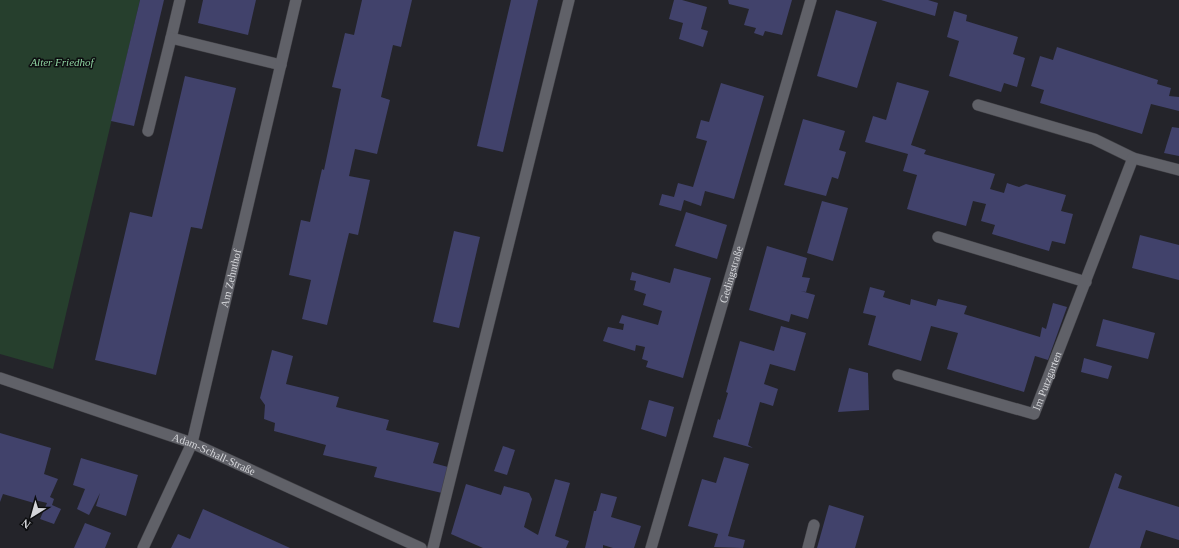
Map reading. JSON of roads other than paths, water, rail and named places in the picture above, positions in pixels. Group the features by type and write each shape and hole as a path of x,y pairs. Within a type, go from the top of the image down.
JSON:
{"street":[{"path":"148,131 180,0"},
{"name":"Am Zehnthof","path":"143,548 192,443 296,0"},
{"path":"432,548 569,0"},
{"name":"Gedingstraße","path":"651,548 811,0"},
{"path":"171,38 281,65"},
{"path":"978,105 1094,139 1133,158 1179,170"},
{"name":"Im Putzgarten","path":"898,375 1034,414 1133,158"},
{"path":"938,237 1086,282"},
{"name":"Adam-Schall-Straße","path":"0,378 192,443 421,548"},
{"path":"808,548 814,525"}],"park label":[{"name":"Alter Friedhof","path":"62,62"}]}
